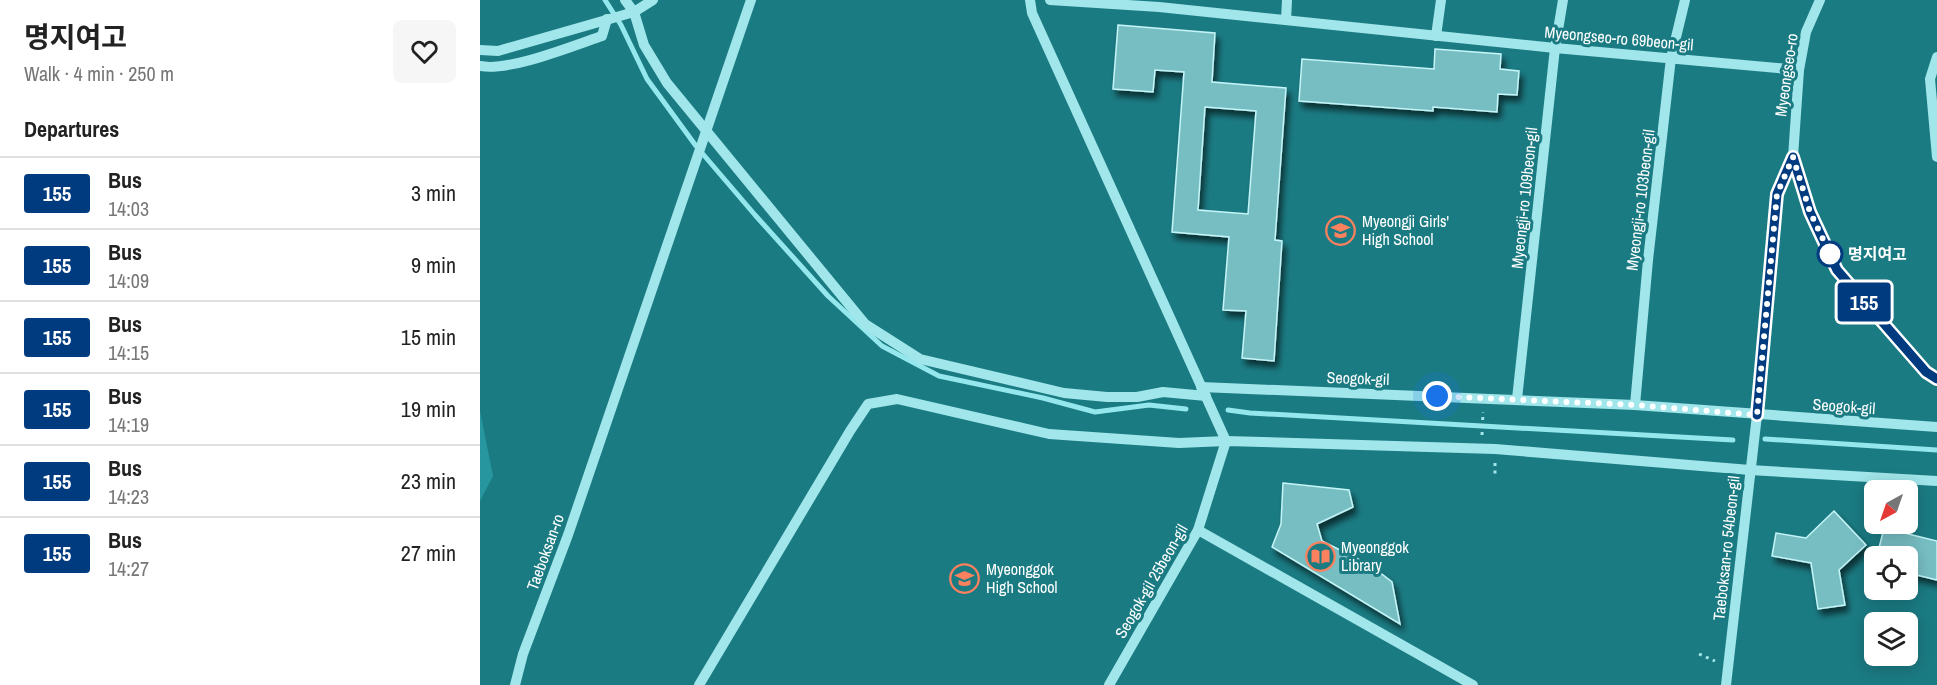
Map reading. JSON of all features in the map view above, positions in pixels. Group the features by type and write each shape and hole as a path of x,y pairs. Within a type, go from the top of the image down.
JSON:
{"street":[{"path":"625,0 634,12"},
{"path":"480,50 498,51 634,12 653,0"},
{"name":"Taeboksan-ro","path":"515,685 523,654 568,535 751,0"},
{"path":"1030,0 1032,13 1226,441"},
{"name":"Myeongseo-ro 69beon-gil","path":"1050,0 1159,4 1436,36 1799,70"},
{"path":"1286,20 1287,0"},
{"path":"1436,36 1442,0"},
{"name":"Myeongji-ro 109beon-gil","path":"1516,399 1555,48 1563,0"},
{"name":"Myeongji-ro 103beon-gil","path":"1635,405 1648,260 1671,58 1685,0"},
{"name":"Myeongseo-ro","path":"1757,415 1777,194 1793,157 1799,70 1806,32 1820,0"},
{"name":"Seogok-gil","path":"634,12 644,45 667,83 865,324 920,359 1064,393 1107,397 1137,397 1163,392 1203,391 1516,399 1635,405 1937,427"},
{"path":"480,66 508,65 602,36 607,19"},
{"path":"1937,57 1930,79 1937,157"},
{"name":"Myeongseo-ro","path":"1793,157 1810,212 1837,270 1926,372 1937,379"},
{"path":"699,685 843,441 868,404 897,399 1049,434 1179,443 1226,441 1495,449 1750,470 1937,481"},
{"name":"Taeboksan-ro 54beon-gil","path":"1726,685 1757,415"},
{"name":"Seogok-gil 25beon-gil","path":"1109,685 1198,530 1226,441"},
{"path":"1198,530 1473,685"}],"path":[{"path":"1481,450 1484,398"}],"shaded area":[{"path":"480,411 493,476 480,501"}],"building":[{"path":"1118,25 1215,33 1212,82 1286,88 1275,240 1282,241 1274,361 1242,358 1246,311 1223,310 1229,237 1172,232 1184,72 1155,70 1153,92 1113,89","holes":["1205,107 1256,111 1248,214 1198,210"]},
{"path":"1435,49 1501,54 1500,69 1519,71 1517,95 1498,94 1497,112 1433,107 1433,111 1299,101 1302,59 1434,69"},
{"name":"Myeonggok Library","path":"1283,483 1349,490 1353,507 1317,524 1322,541 1370,565 1392,582 1400,624 1272,547 1281,524"},
{"path":"1834,511 1866,545 1839,570 1845,605 1818,609 1811,563 1772,556 1776,533 1806,538"},
{"path":"1882,534 1908,534 1937,541 1937,580 1918,575 1918,546 1880,546"}],"waterway":[{"path":"605,0 621,25 647,79 696,146 828,296 882,346 939,376 1043,398 1095,412 1149,405 1186,409"},
{"path":"1228,410 1733,440"},
{"path":"1765,439 1937,450"}],"bus line":[{"name":"155","path":"1757,415 1777,194 1793,157 1810,212 1837,270 1926,372 1937,379"}],"place":[{"name":"Myeongji Girls' High School","path":"1341,230"},
{"name":"명지여고","path":"1830,254"},
{"name":"Myeonggok Library","path":"1320,556"},
{"name":"Myeonggok High School","path":"965,578"}],"route":[{"path":"1437,396 1635,405 1757,415 1777,194 1793,157 1810,212 1830,254"}]}
